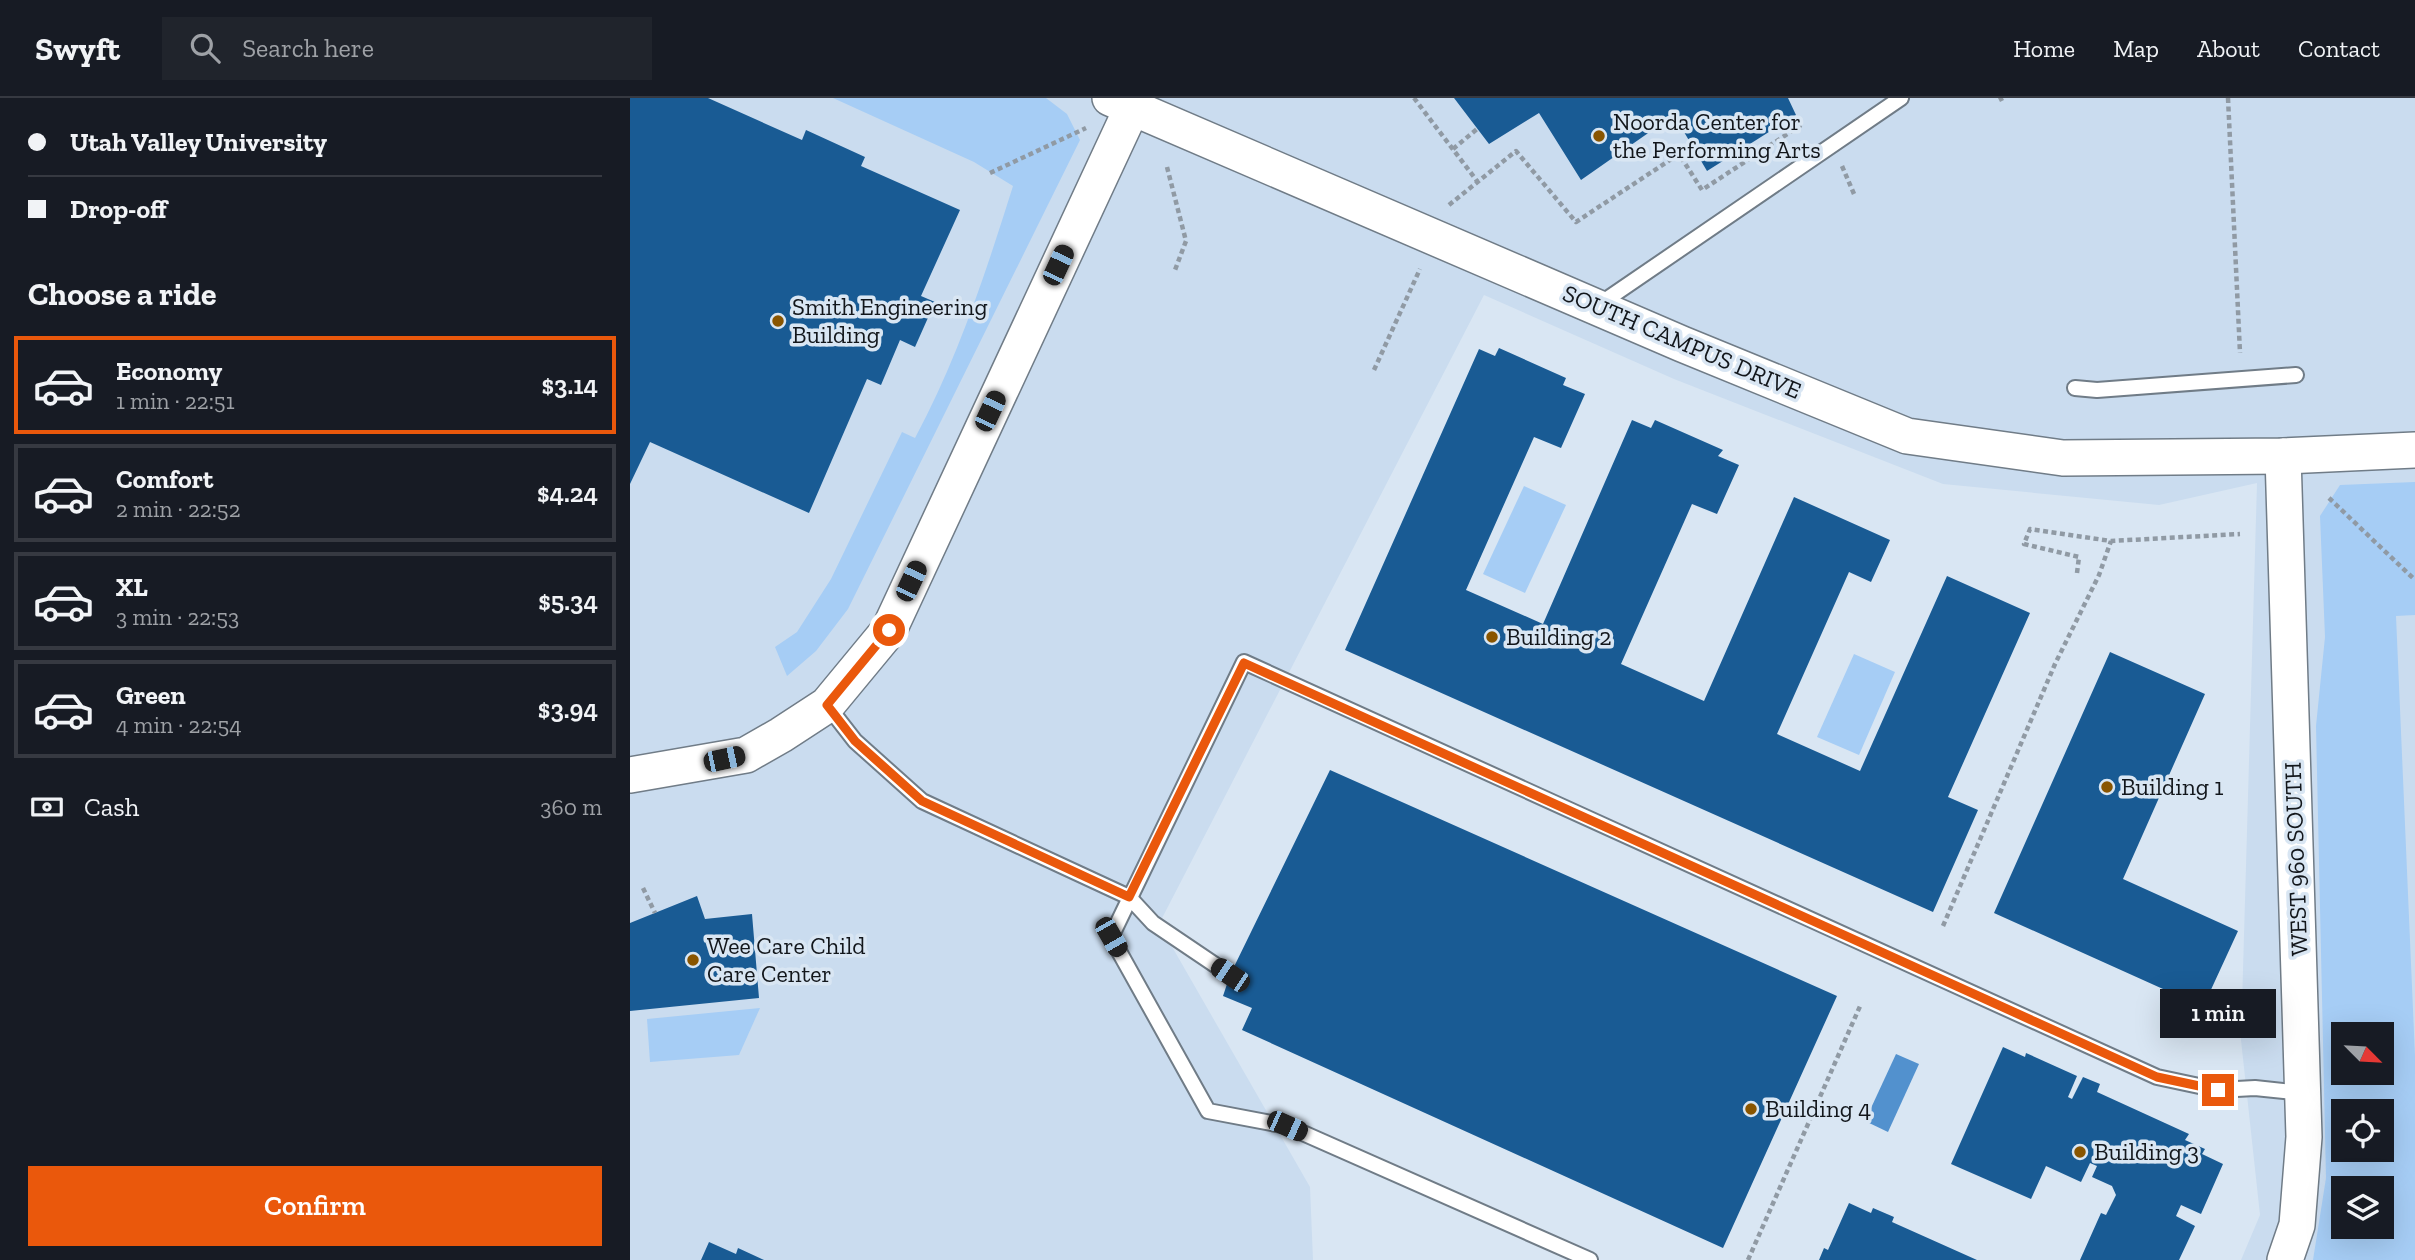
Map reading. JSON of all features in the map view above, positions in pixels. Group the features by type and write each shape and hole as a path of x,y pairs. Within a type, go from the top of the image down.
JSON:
{"street":[{"name":"SOUTH CAMPUS DRIVE","path":"1126,102 1596,307 1907,436 2063,458 2283,456 2415,450"},
{"path":"630,775 746,755 827,705 889,630 1126,102"},
{"name":"WEST 960 SOUTH","path":"2283,456 2304,1137 2297,1225 2286,1260"}],"lane":[{"path":"1596,307 1901,98"},
{"path":"2075,388 2097,390 2296,375"},
{"path":"1590,1260 1287,1126 1208,1111 1111,937 1244,663 2157,1077 2218,1090 2255,1088 2303,1093"},
{"path":"827,705 855,741 922,801 1129,897 1153,923 1230,975"}],"path":[{"path":"1414,98 1477,181"},
{"path":"2228,98 2240,353"},
{"path":"1449,205 1516,152 1576,222 1679,153 1702,190 1801,125"},
{"path":"990,173 1087,128"},
{"path":"1453,149 1477,129"},
{"path":"1840,162 1854,194"},
{"path":"1167,167 1186,241 1175,270"},
{"path":"1374,370 1422,265"},
{"path":"2329,498 2415,580"},
{"path":"2077,573 2079,557 2024,544 2030,529 2111,541 2240,534"},
{"path":"1942,926 2055,664 2099,575 2111,541"},
{"path":"643,888 654,913"},
{"path":"1748,1260 1861,1004"}],"shaded area":[{"path":"630,98 2415,98 2415,1260 2241,1260 2260,1215 2241,1040 2257,483 2159,505 1943,484 1674,379 1484,295 1159,924 1310,1187 1313,1260 630,1260"},
{"path":"833,98 1046,98 1067,114 1080,140 848,609 816,651 787,676 775,647 797,632 831,579 902,432 915,438 958,346 1013,186 974,162"},
{"path":"2415,482 2415,615 2396,616 2415,1056 2415,1260 2313,1260 2326,1178 2316,726 2325,637 2320,516 2340,485"},
{"path":"1524,486 1566,505 1525,593 1483,574"},
{"path":"1854,654 1895,672 1859,755 1817,737"},
{"path":"760,1008 739,1055 650,1062 647,1019"},
{"path":"1896,1054 1919,1064 1888,1132 1865,1121"}],"building":[{"name":"Smith Engineering Building","path":"630,98 708,98 802,140 806,130 865,157 861,166 960,210 921,296 935,302 915,347 900,340 881,385 867,379 809,513 650,442 630,484"},
{"name":"Noorda Center for the Performing Arts","path":"1454,98 1788,98 1796,115 1707,171 1674,115 1581,180 1539,113 1489,144"},
{"name":"Building 2","path":"1499,348 1566,378 1563,385 1585,394 1561,448 1534,437 1466,590 1543,624 1632,420 1651,428 1655,420 1723,450 1718,456 1739,465 1717,514 1692,504 1621,664 1704,701 1794,497 1890,540 1871,582 1849,572 1777,734 1860,771 1947,576 2030,613 1948,797 1978,810 1933,912 1345,650 1479,349 1495,356"},
{"name":"Building 1","path":"2110,652 2205,694 2123,879 2238,931 2203,1007 1994,913"},
{"path":"1330,770 1837,996 1723,1248 1242,1030 1252,1008 1223,996 1230,975"},
{"name":"Wee Care Child Care Center","path":"697,896 705,919 752,914 759,998 630,1011 630,923"},
{"name":"Building 3","path":"2003,1047 2025,1057 2026,1053 2077,1076 2068,1097 2072,1099 2083,1077 2100,1084 2097,1092 2189,1134 2185,1140 2205,1149 2202,1154 2223,1164 2201,1214 2181,1205 2176,1216 2195,1226 2179,1260 2080,1260 2101,1213 2106,1215 2116,1195 2112,1186 2092,1177 2097,1166 2090,1163 2081,1182 2046,1166 2031,1199 1951,1164"},
{"path":"1849,1203 1871,1213 1873,1208 1894,1217 1892,1222 1977,1260 1819,1260 1824,1248 1828,1250"},
{"path":"709,1242 736,1254 738,1248 764,1260 701,1260"}],"place":[{"name":"Noorda Center for the Performing Arts","path":"1599,136"},
{"name":"Smith Engineering Building","path":"778,321"},
{"name":"Building 2","path":"1492,637"},
{"name":"Building 1","path":"2107,787"},
{"name":"Wee Care Child Care Center","path":"693,960"},
{"name":"Building 4","path":"1751,1109"},
{"name":"Building 3","path":"2080,1152"}],"route":[{"path":"889,630 827,705 855,741 922,801 1129,897 1244,663 2157,1077 2218,1090"}]}
